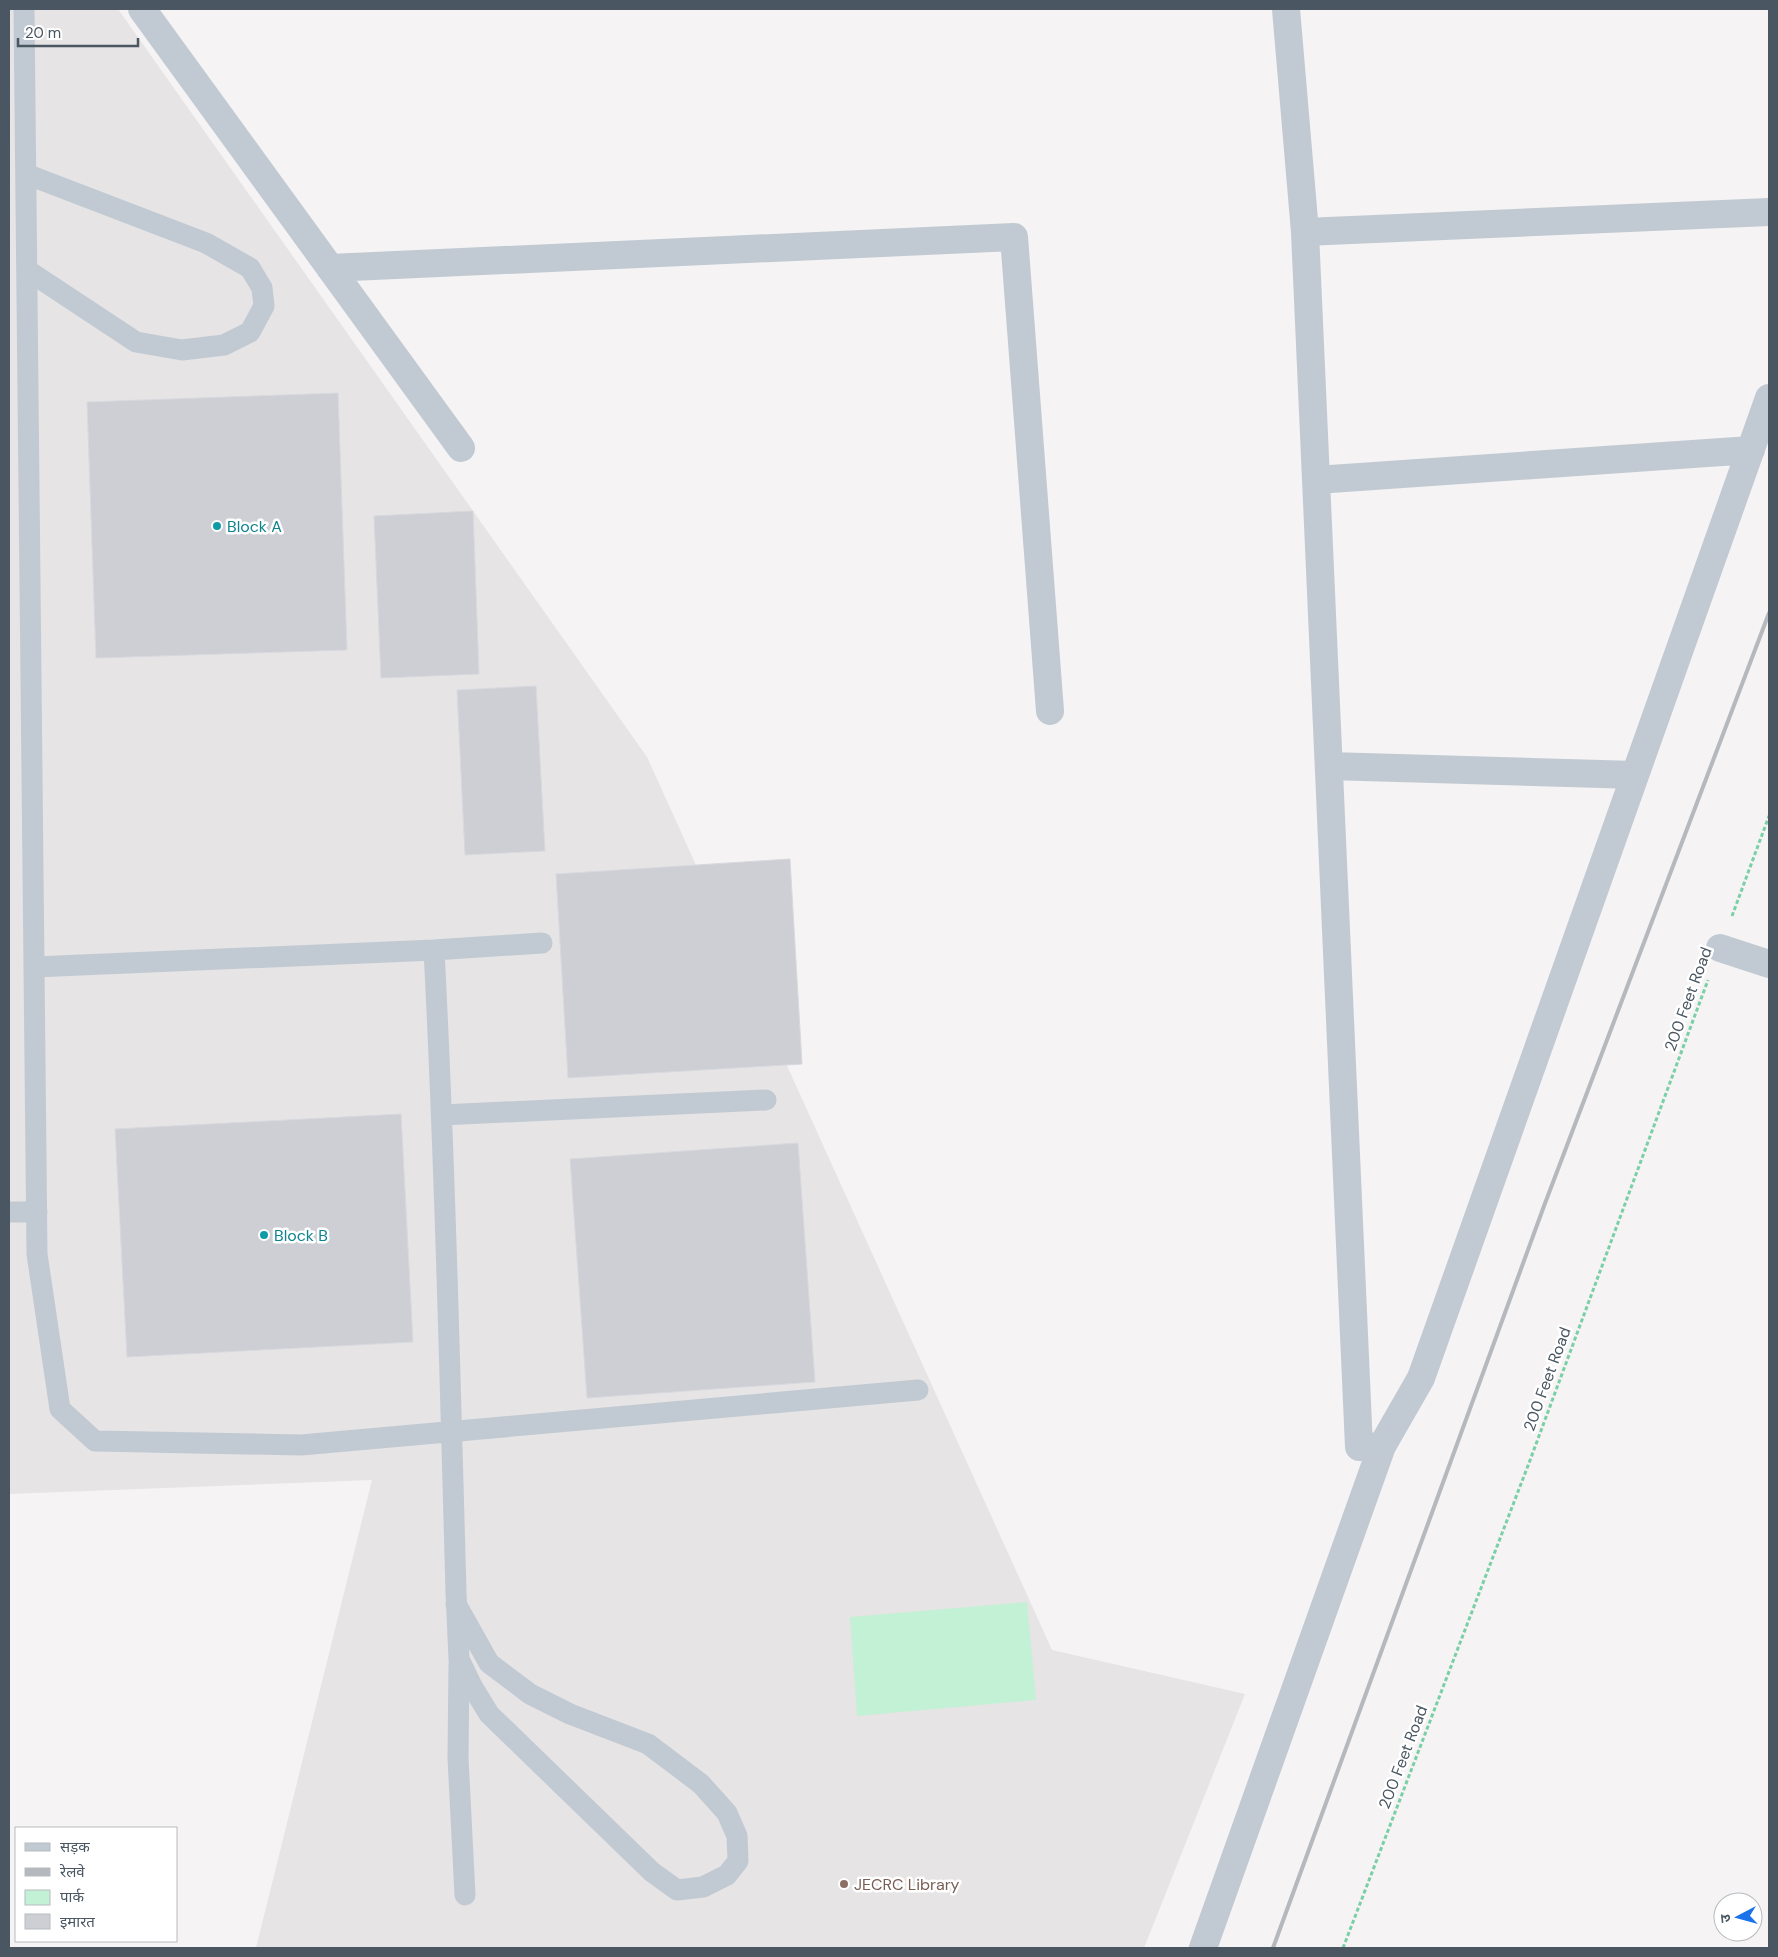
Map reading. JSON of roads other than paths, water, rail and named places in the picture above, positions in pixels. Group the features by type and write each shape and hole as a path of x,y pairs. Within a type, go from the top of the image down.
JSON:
{"street":[{"path":"142,9 461,448"},
{"path":"1286,9 1305,232 1359,1447 1382,1446"},
{"path":"1305,232 1769,212"},
{"path":"330,268 1014,237 1050,711"},
{"path":"1203,1948 1382,1446 1421,1378 1769,398"},
{"path":"1316,480 1751,450"},
{"path":"1329,766 1635,775"},
{"path":"1720,948 1769,964"}],"lane":[{"path":"24,9 37,1254 60,1409 95,1441 301,1445 918,1390"},
{"path":"26,174 206,243 250,268 262,288 264,306 250,332 224,345 182,350 136,342 26,270"},
{"path":"34,967 434,950 542,943"},
{"path":"434,950 442,1115 456,1604 460,1658 458,1758 465,1894"},
{"path":"442,1115 766,1100"},
{"path":"9,1212 36,1212"},
{"path":"456,1604 489,1663 530,1694 570,1714 648,1744 701,1784 727,1813 737,1836 738,1861 727,1875 703,1887 676,1890 652,1872 489,1714 472,1686 460,1658"}],"railway":[{"path":"1273,1948 1544,1206 1769,613"}],"place":[{"name":"Block A","path":"217,526"},
{"name":"Block B","path":"264,1235"},
{"name":"JECRC Library","path":"844,1884"}]}
